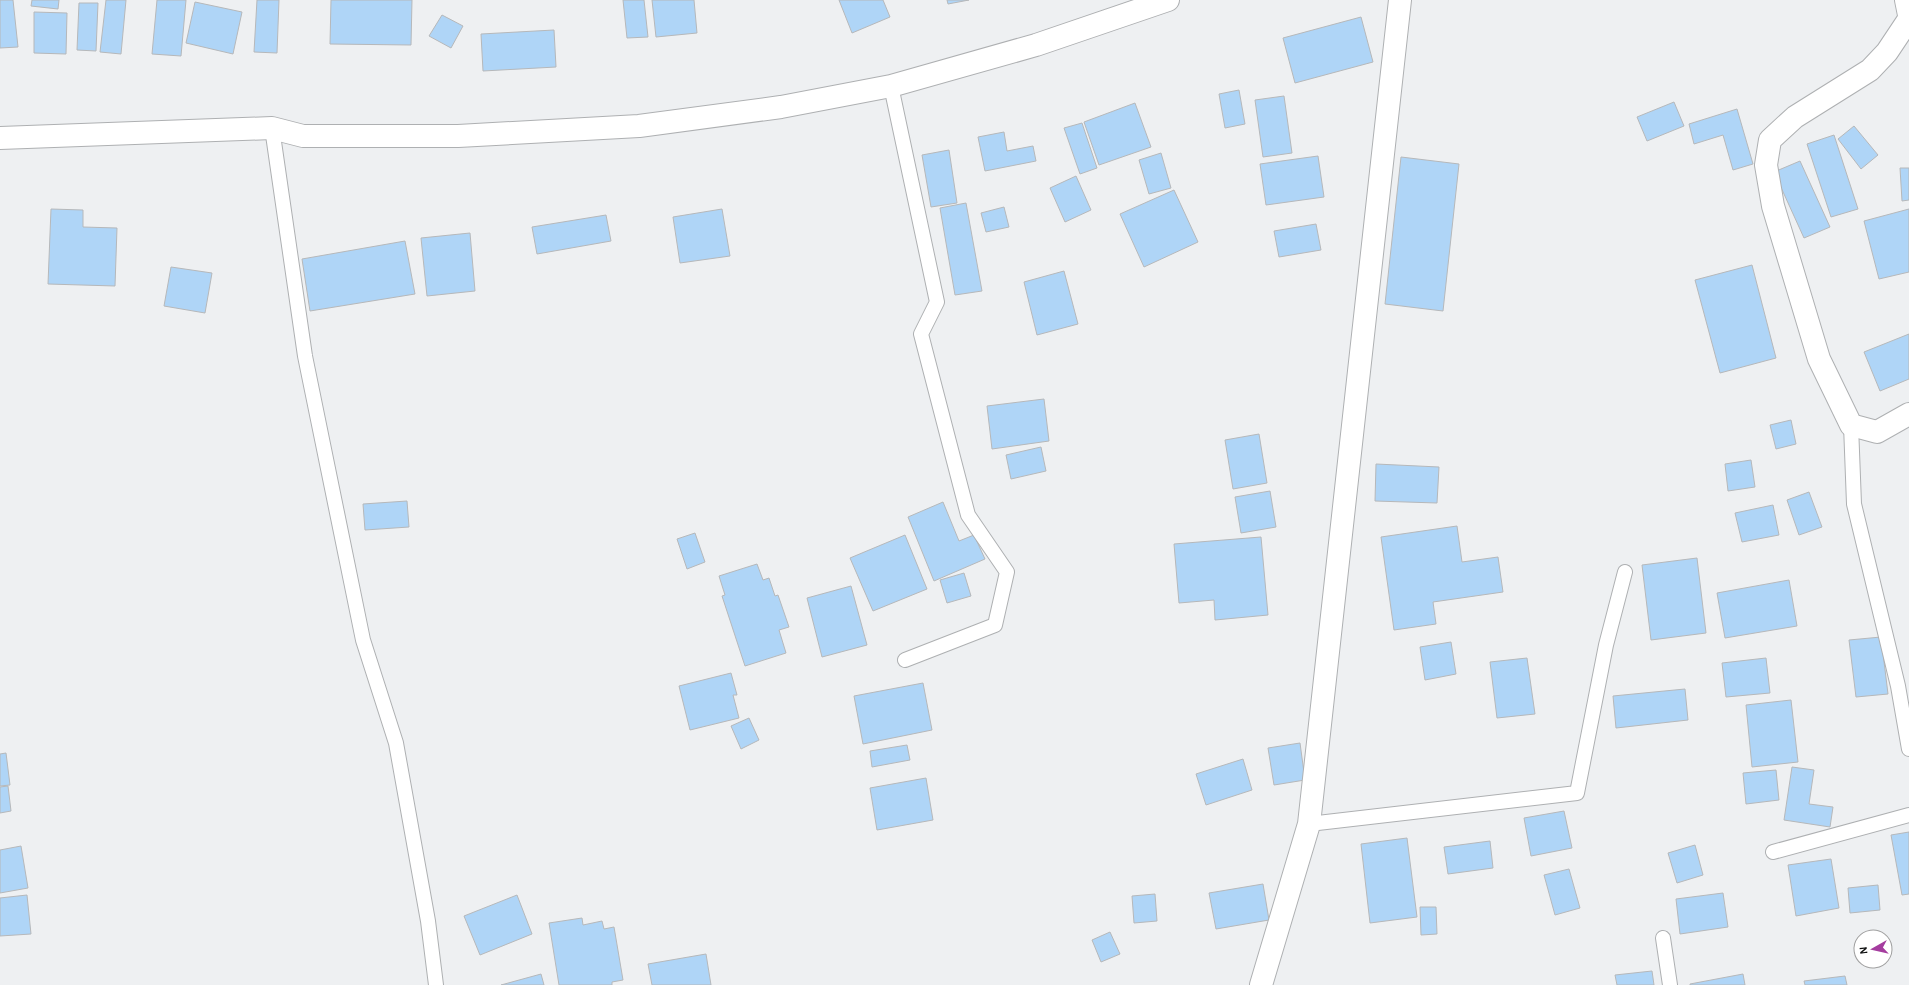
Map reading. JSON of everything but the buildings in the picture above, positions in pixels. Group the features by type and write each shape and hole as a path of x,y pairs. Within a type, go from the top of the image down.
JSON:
{"street":[{"path":"0,138 272,128 302,136 458,136 639,126 781,107 891,86 1036,46 1168,0"},
{"path":"1261,985 1309,824 1400,0"},
{"path":"1906,0 1909,15"},
{"path":"1909,19 1887,52 1870,70 1794,117 1770,140 1766,165 1776,213 1819,359 1851,425 1877,432 1909,414"}],"lane":[{"path":"891,86 937,302 921,334 968,515 1007,572 995,625 904,660"},
{"path":"272,128 305,356 363,640 396,743 428,921 436,985"},
{"path":"1851,425 1854,504 1898,686 1909,749"},
{"path":"1309,824 1577,793 1606,646 1624,572"},
{"path":"1773,852 1909,815"},
{"path":"1663,938 1670,985"}]}
